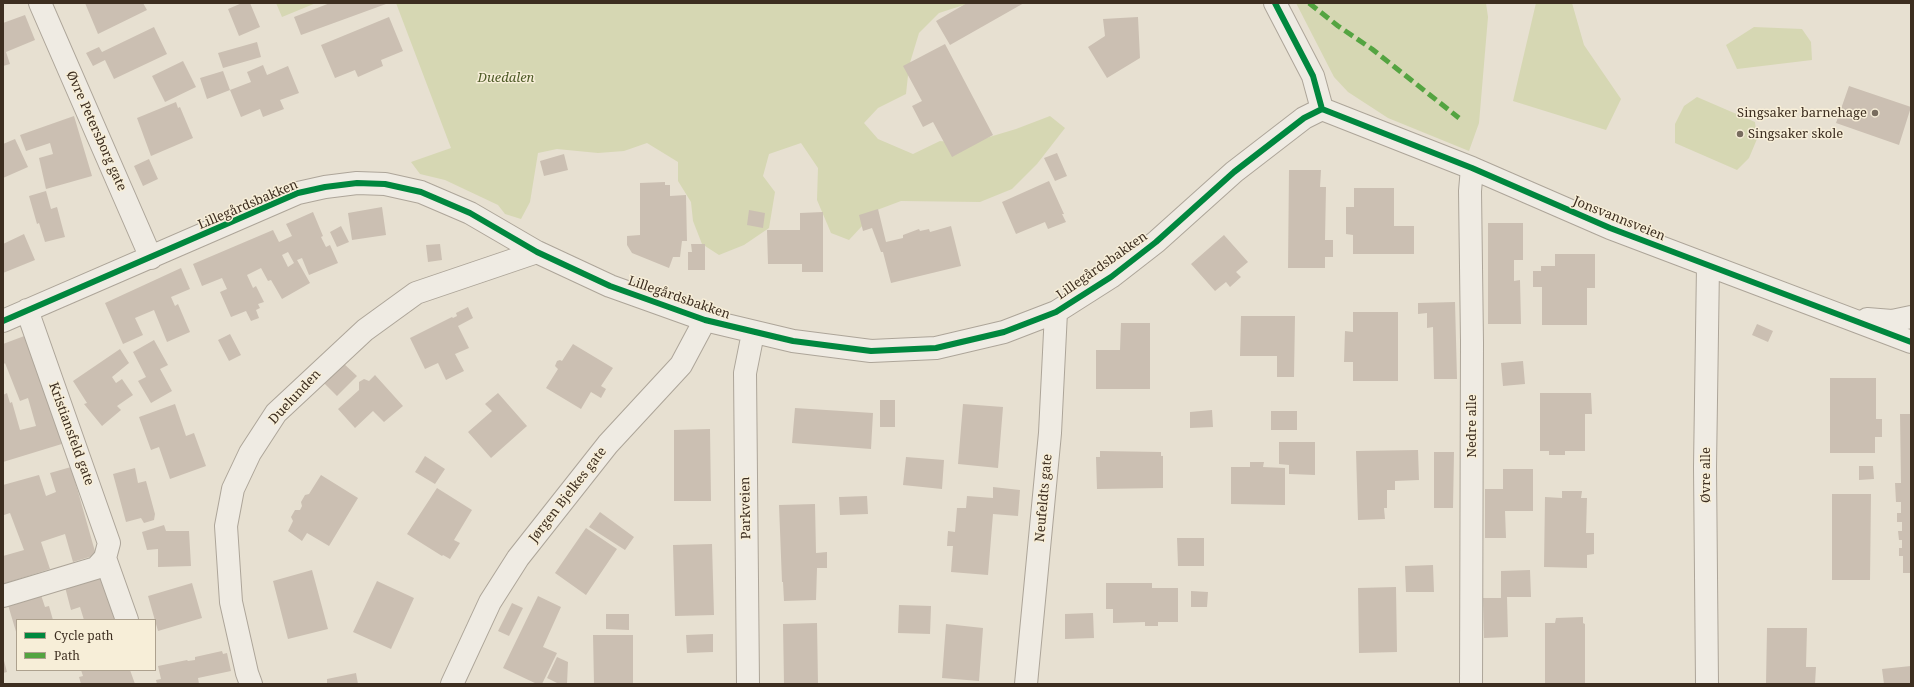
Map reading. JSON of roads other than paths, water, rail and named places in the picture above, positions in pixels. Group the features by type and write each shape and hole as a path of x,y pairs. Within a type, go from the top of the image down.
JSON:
{"street":[{"name":"Øvre Petersborg gate","path":"40,3 151,258"},
{"path":"1275,3 1313,76 1322,109"},
{"name":"Lillegårdsbakken","path":"3,321 298,193 325,187 357,183 385,184 421,192 470,213 537,252 610,286 705,320 753,333 792,341 871,351 936,348 1004,332 1056,312 1111,277 1166,235 1234,172 1304,118 1322,109"},
{"name":"Jonsvannsveien","path":"1322,109 1472,168 1610,228 1911,342"},
{"name":"Nedre alle","path":"1471,684 1472,342 1470,190 1472,168"},
{"name":"Duelunden","path":"251,684 247,673 231,602 226,526 233,489 250,453 272,419 316,374 364,330 416,293 537,252"},
{"name":"Øvre alle","path":"1707,684 1705,467 1708,266"},
{"name":"Kristiansfeld gate","path":"27,310 109,543 105,558 127,619"},
{"name":"Neufeldts gate","path":"1026,684 1050,433 1056,312"},
{"path":"1850,318 1892,321 1911,317"},
{"name":"Jørgen Bjelkes gate","path":"452,684 490,602 518,558 608,444 681,365 705,320"},
{"name":"Parkveien","path":"748,684 745,373 753,333"},
{"path":"3,596 96,568 105,558"}],"place":[{"name":"Singsaker barnehage","path":"1875,113"},
{"name":"Singsaker skole","path":"1740,134"}],"park label":[{"name":"Duedalen","path":"506,78"}]}
